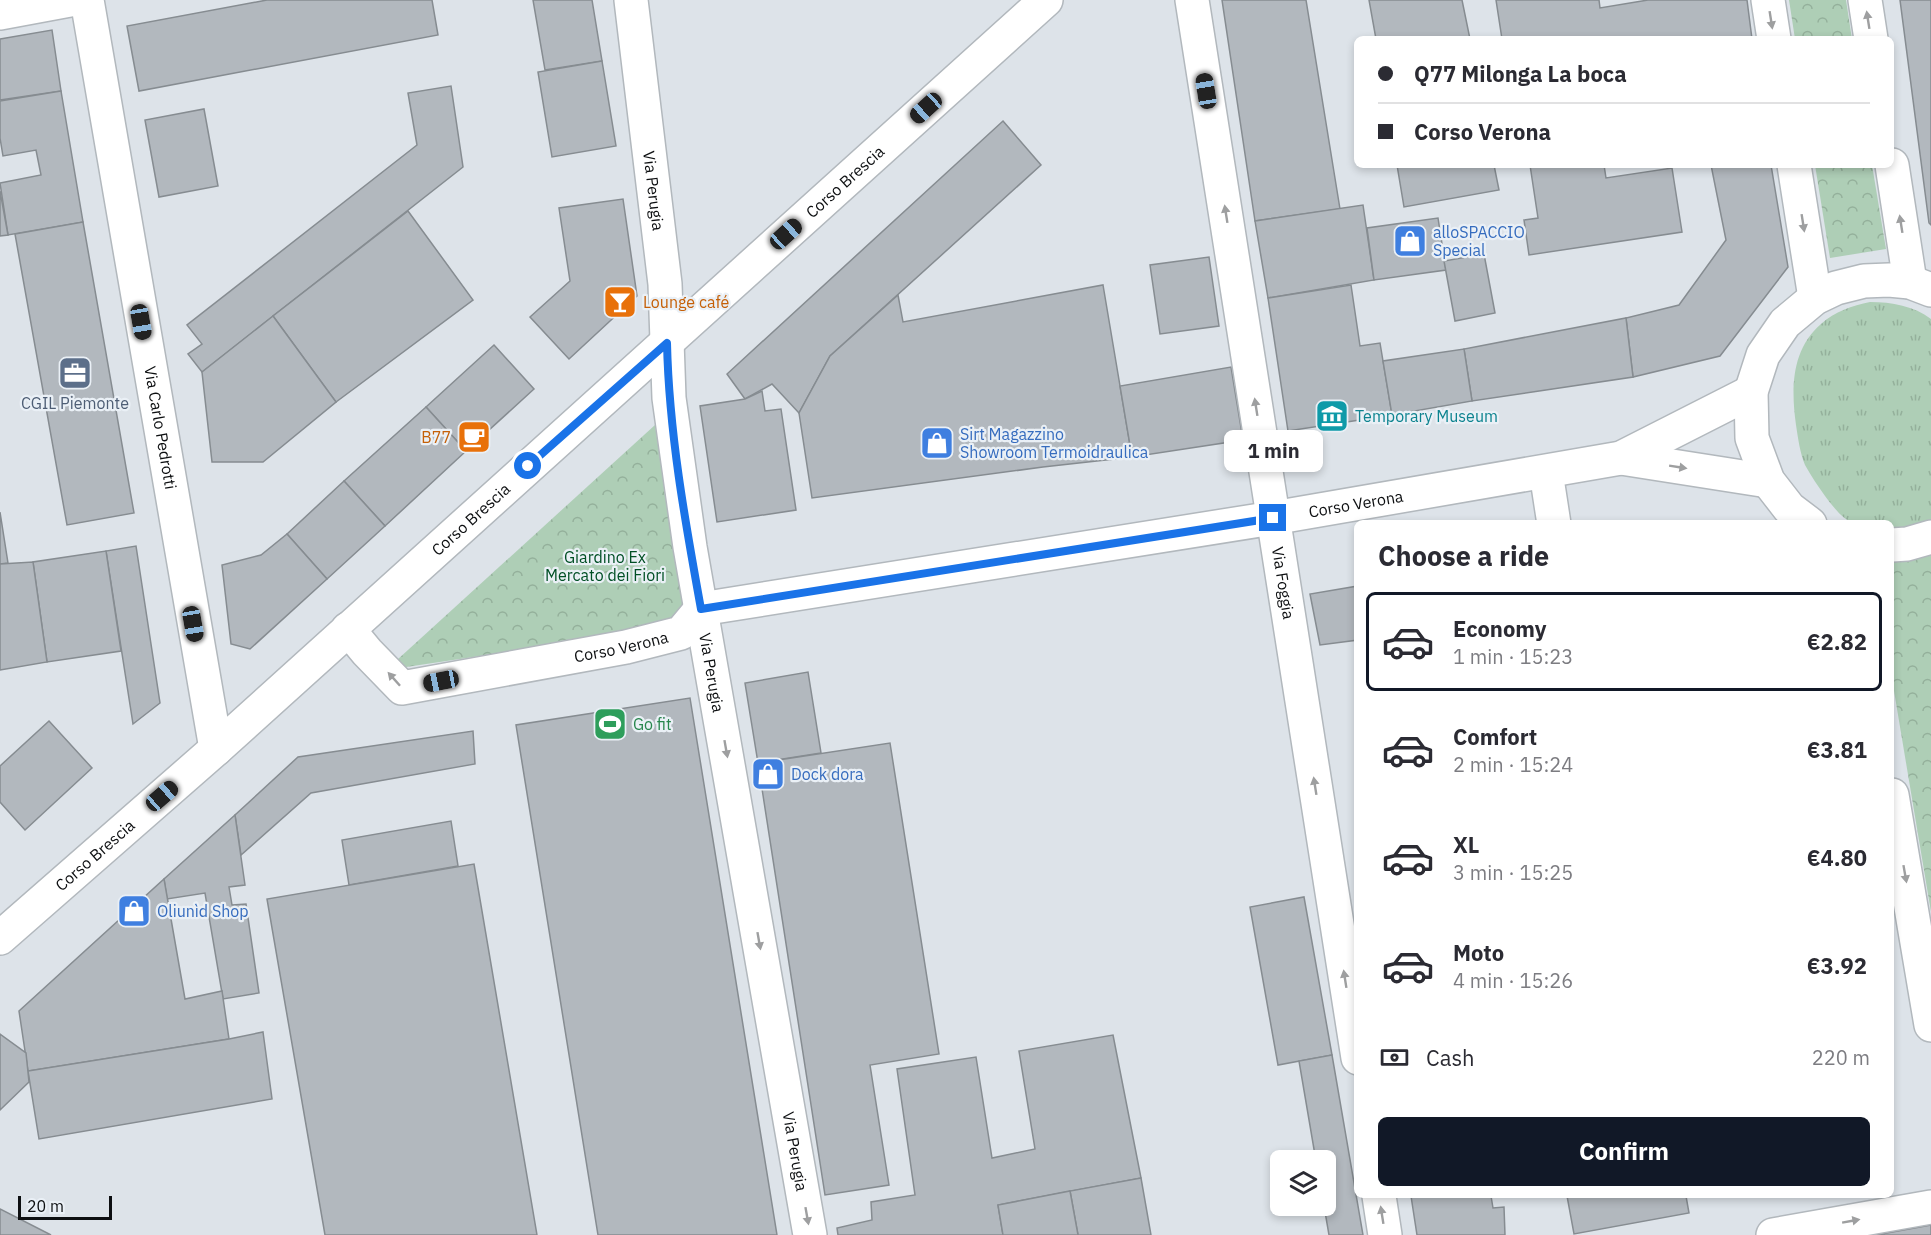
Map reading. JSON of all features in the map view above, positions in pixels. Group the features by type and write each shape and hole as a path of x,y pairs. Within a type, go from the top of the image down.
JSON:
{"street":[{"path":"0,13 70,0"},
{"name":"Via Carlo Pedrotti","path":"87,0 216,749"},
{"name":"Via Perugia","path":"631,0 664,275 670,405 690,547 810,1235"},
{"name":"Corso Brescia","path":"0,938 216,749 667,343 1012,14 1046,0"},
{"name":"Via Foggia","path":"1192,0 1354,1033"},
{"path":"1768,0 1774,36"},
{"path":"1865,0 1871,36"},
{"path":"1794,168 1815,298"},
{"path":"1805,520 1789,507 1768,481 1752,438 1751,392 1763,355 1785,323 1815,298 1836,288 1864,281 1889,280 1921,286 1893,168"},
{"name":"Corso Verona","path":"348,629 402,688 626,647 681,633 701,609 1273,518 1620,458 1751,392"},
{"name":"Corso Verona","path":"1620,458 1768,481"},
{"path":"1546,472 1553,520"},
{"path":"1894,545 1931,537"},
{"path":"1894,807 1931,1025"},
{"path":"1379,1198 1385,1235"},
{"path":"1773,1235 1931,1207"}],"green space":[{"path":"1789,0 1846,0 1852,36 1795,36"},
{"path":"1815,168 1872,168 1886,249 1830,258"},
{"path":"1870,302 1886,303 1917,311 1931,319 1931,521 1924,524 1894,531 1894,520 1848,520 1834,508 1805,465 1799,445 1794,411 1795,371 1811,334 1826,319 1850,307"},
{"name":"Giardino Ex Mercato dei Fiori","path":"655,425 686,625 386,670"},
{"path":"1931,555 1931,912 1894,691 1894,562"}],"building":[{"path":"267,0 432,0 438,35 139,91 127,26"},
{"path":"533,0 592,0 602,61 545,70"},
{"path":"1222,0 1306,0 1340,209 1255,221"},
{"path":"1369,0 1462,0 1469,36 1375,36"},
{"path":"1496,0 1599,0 1600,8 1648,0 1747,0 1752,36 1502,36"},
{"path":"1900,0 1931,0 1931,225 1929,223"},
{"path":"52,30 61,91 0,100 0,39"},
{"path":"602,61 616,146 552,157 538,72"},
{"path":"451,86 463,167 202,372 188,354 202,344 187,325 417,145 408,93"},
{"path":"61,91 83,222 8,235 0,183 41,175 36,150 3,156 0,138 0,101"},
{"path":"204,109 218,186 159,197 145,120"},
{"path":"1003,121 1041,165 830,356 799,413 772,384 745,399 727,374"},
{"path":"1398,168 1495,168 1499,190 1404,207"},
{"path":"1530,168 1604,168 1606,178 1672,168 1682,232 1529,255 1524,220 1538,218"},
{"path":"1712,168 1772,168 1788,267 1720,356 1633,377 1626,318 1679,305 1726,240"},
{"path":"0,191 8,235 0,236"},
{"path":"623,199 637,296 569,359 530,317 570,281 559,208"},
{"path":"1363,205 1374,280 1268,298 1255,221"},
{"path":"408,211 473,300 336,402 273,316"},
{"path":"1438,218 1446,270 1374,280 1367,228"},
{"name":"CGIL Piemonte","path":"83,222 134,513 67,525 15,234"},
{"path":"1484,254 1495,313 1455,321 1444,261"},
{"path":"1209,257 1219,326 1160,334 1150,265"},
{"path":"1103,285 1132,457 812,498 799,413 830,356 898,295 903,322"},
{"path":"1351,285 1360,346 1380,343 1392,415 1288,431 1268,298"},
{"path":"273,316 336,402 263,462 212,462 202,372"},
{"path":"1626,318 1633,377 1472,401 1464,349"},
{"path":"494,345 534,389 466,451 426,407"},
{"path":"1464,349 1472,401 1392,415 1383,361"},
{"path":"1231,367 1243,440 1132,457 1120,386"},
{"path":"762,391 765,411 781,409 796,510 717,522 700,406 745,399"},
{"path":"426,407 466,451 385,526 344,481"},
{"path":"344,481 385,526 327,579 287,534"},
{"path":"0,512 8,563 0,564"},
{"path":"287,534 327,579 250,649 231,644 222,565 261,555"},
{"path":"136,546 160,703 133,724 106,551"},
{"path":"106,551 121,651 47,662 33,562"},
{"path":"33,562 47,662 0,670 0,564"},
{"path":"1354,587 1354,641 1320,645 1310,594"},
{"path":"808,672 821,753 758,763 745,683"},
{"path":"690,698 777,1235 598,1235 516,725"},
{"path":"49,721 92,768 25,830 0,802 0,766"},
{"path":"473,731 475,764 311,793 241,855 235,815 298,757"},
{"path":"890,743 939,1054 870,1065 889,1185 825,1195 758,763"},
{"path":"235,815 245,885 229,887 232,905 246,904 259,993 223,999 205,893 167,899 164,879"},
{"path":"451,821 458,866 349,885 342,840"},
{"path":"474,864 537,1235 325,1235 267,899"},
{"path":"164,879 185,999 222,991 229,1039 28,1071 19,1011"},
{"path":"1304,897 1332,1055 1278,1065 1250,907"},
{"path":"263,1032 272,1099 39,1139 28,1071"},
{"path":"0,1034 26,1053 29,1082 0,1110"},
{"path":"1113,1035 1141,1178 998,1205 1003,1235 838,1235 837,1228 872,1220 871,1202 915,1195 897,1069 976,1057 992,1158 1035,1149 1019,1051"},
{"path":"1332,1055 1354,1183 1354,1198 1357,1198 1363,1235 1329,1235 1326,1216 1336,1216 1336,1150 1314,1150 1299,1061"},
{"path":"1141,1178 1151,1235 1078,1235 1070,1191"},
{"path":"1070,1191 1078,1235 1003,1235 998,1205"},
{"path":"1411,1198 1491,1198 1493,1208 1504,1207 1505,1235 1417,1235"},
{"path":"1567,1198 1686,1198 1689,1213 1574,1234"},
{"path":"0,1209 51,1235 0,1235"},
{"path":"1931,1225 1931,1235 1876,1235"}],"place":[{"name":"alloSPACCIO Special","path":"1410,241"},
{"name":"Lounge café","path":"620,302"},
{"name":"CGIL Piemonte","path":"75,373"},
{"name":"Temporary Museum","path":"1332,416"},
{"name":"B77","path":"474,437"},
{"name":"Sirt Magazzino Showroom Termoidraulica","path":"937,443"},
{"name":"Go fit","path":"610,724"},
{"name":"Dock dora","path":"768,774"},
{"name":"Oliunìd Shop","path":"134,911"}],"route":[{"path":"528,466 667,343 669,398 701,609 1273,518"}]}
